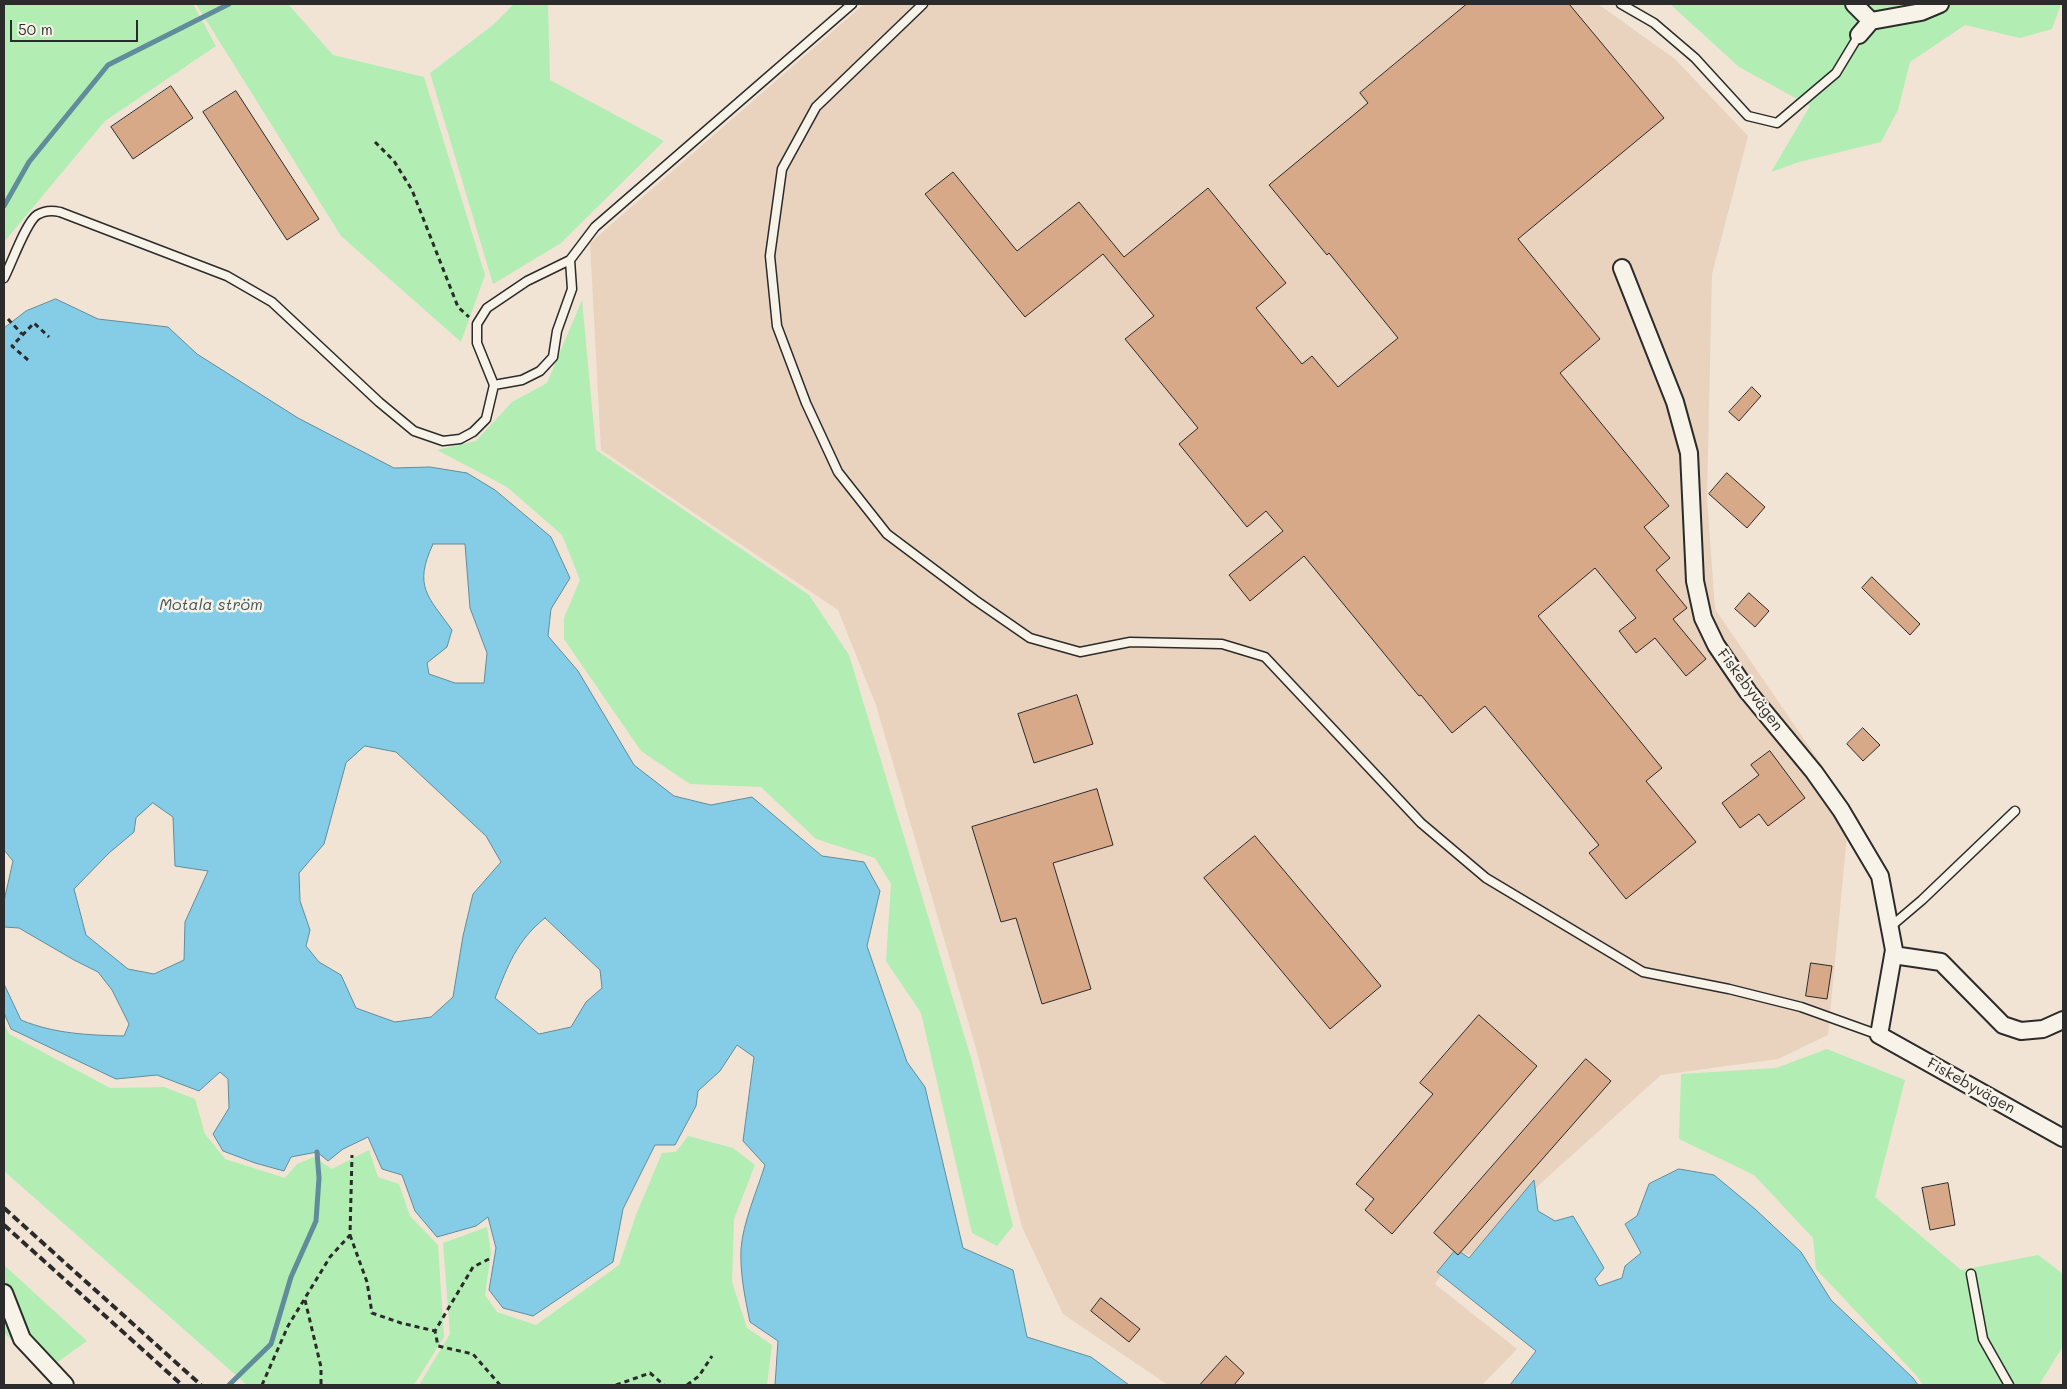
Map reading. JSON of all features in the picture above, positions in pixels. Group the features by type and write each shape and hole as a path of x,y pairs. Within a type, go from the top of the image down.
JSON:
{"street":[{"path":"1854,4 1871,21"},
{"path":"1859,35 1871,21 1921,12 1940,4"},
{"name":"Fiskebyvägen","path":"1622,268 1675,402 1689,453 1695,581 1703,618 1716,645 1748,692 1814,772 1841,810 1880,876 1893,955 1879,1035 2063,1138"},
{"path":"1893,955 1941,962 2003,1025 2021,1031 2043,1029 2063,1021"},
{"path":"4,1292 22,1339 65,1385"}],"lane":[{"path":"4,278 27,229 36,215 50,210 60,212 228,276 272,302 379,402 414,431 442,441 460,440 473,432 486,419 494,385 477,343 477,324 487,308 528,281 570,260 595,226 852,4"},
{"name":"Fiskebyvägen","path":"923,4 816,107 782,169 770,256 777,326 806,403 838,472 886,534 1030,638 1080,652 1130,642 1222,644 1265,656 1421,824 1486,878 1643,972 1729,989 1801,1008 1879,1035"},
{"path":"1621,4 1654,23 1695,58 1748,116 1777,123 1836,74 1859,35"},
{"path":"494,385 528,377 540,371 552,357 557,331 572,289 570,260"},
{"path":"1890,928 2015,811"},
{"path":"1971,1274 1983,1339 2009,1385"}],"path":[{"path":"375,142 394,161 412,190 458,307 477,324"},
{"path":"8,319 22,334"},
{"path":"28,360 12,346 22,334 34,323 49,337"},
{"path":"352,1154 350,1235 368,1282 372,1313 401,1323 435,1331"},
{"path":"262,1385 288,1326 330,1257 350,1235"},
{"path":"489,1259 473,1267 435,1331 438,1346 473,1354 500,1385"},
{"path":"305,1299 321,1367 320,1385"},
{"path":"687,1385 699,1376 712,1356"},
{"path":"616,1385 650,1373 664,1385"}],"shaded area":[{"path":"864,4 1598,4 1675,59 1748,136 1712,274 1707,498 1715,609 1860,821 1847,835 1828,1035 1778,1059 1661,1075 1540,1184 1470,1255 1458,1252 1435,1284 1517,1349 1482,1385 1168,1385 1063,1314 1022,1227 977,1052 876,705 838,610 601,450 590,243"}],"green space":[{"path":"4,4 193,4 216,46 105,121 4,242"},
{"path":"196,4 288,4 333,55 424,77 485,275 461,342 341,236"},
{"path":"514,4 548,4 550,80 664,141 561,243 493,284 430,73 493,25"},
{"path":"1670,4 2061,4 2052,29 2020,38 1965,25 1910,62 1898,110 1881,142 1799,162 1771,172 1810,106 1739,67"},
{"path":"582,300 596,450 809,595 849,655 971,1058 1013,1226 997,1246 972,1233 921,1013 886,961 891,884 875,858 816,839 761,787 690,784 641,751 564,639 564,618 580,580 562,535 507,487 437,450 476,441 512,402 547,383"},
{"path":"4,1023 9,1034 110,1088 164,1087 195,1099 205,1134 225,1159 285,1178 297,1164 314,1157 332,1169 369,1150 378,1177 399,1184 410,1216 438,1245 444,1337 414,1385 247,1385 4,1171"},
{"path":"1827,1049 1905,1080 1875,1197 1961,1270 2038,1255 2063,1274 2063,1346 2039,1385 1923,1385 1916,1375 1816,1269 1813,1238 1754,1175 1679,1139 1681,1074 1776,1068"},
{"path":"688,1136 733,1148 755,1165 734,1219 732,1282 747,1328 772,1345 767,1385 419,1385 450,1334 443,1243 487,1227 491,1253 485,1295 497,1312 536,1325 619,1265 636,1215 662,1153 676,1152"},
{"path":"4,1265 87,1341 45,1371 4,1333"}],"water":[{"name":"Motala ström","path":"56,299 98,319 168,327 197,354 298,418 394,468 430,467 467,473 495,490 551,537 570,578 551,609 548,636 578,671 634,765 674,796 711,805 752,797 822,856 864,862 880,891 867,946 907,1062 925,1087 963,1248 1013,1270 1027,1337 1091,1357 1129,1385 775,1385 778,1341 750,1322 742,1277 742,1239 747,1217 765,1165 743,1141 754,1057 737,1045 720,1071 698,1091 696,1106 675,1145 655,1145 623,1209 613,1262 533,1316 503,1308 489,1290 496,1248 488,1217 476,1226 437,1237 415,1211 402,1175 382,1169 368,1137 343,1149 328,1161 317,1152 291,1157 284,1171 255,1163 223,1151 213,1134 229,1108 228,1079 220,1072 199,1091 157,1075 116,1079 11,1029 4,1013 4,984 21,1020 34,1025 72,1033 124,1036 129,1024 112,990 98,972 19,928 4,927 4,901 13,861 4,850 4,328 26,311","holes":["433,544 465,544 470,608 487,653 484,683 455,683 429,674 427,663 447,647 452,630 430,599 426,590 424,571","365,746 396,752 486,836 501,862 473,894 463,936 453,997 431,1017 395,1022 356,1008 341,975 319,962 306,946 310,930 300,901 299,873 324,844 346,763","153,803 173,817 175,866 208,871 185,922 184,960 154,974 128,969 86,935 74,889 109,853 134,832 136,818","545,918 600,970 602,988 586,1002 571,1027 539,1034 495,998 514,955 535,927"]},
{"path":"1679,1169 1714,1175 1755,1209 1801,1252 1831,1300 1913,1378 1918,1385 1510,1385 1536,1351 1437,1272 1456,1249 1469,1258 1534,1180 1538,1211 1555,1221 1573,1216 1604,1268 1595,1279 1599,1286 1622,1278 1625,1266 1641,1253 1625,1224 1637,1216 1649,1184"}],"building":[{"path":"1467,4 1569,4 1664,118 1518,239 1600,339 1560,373 1669,506 1644,527 1670,558 1656,570 1687,608 1673,619 1706,659 1686,676 1655,638 1636,653 1619,631 1636,618 1595,568 1538,616 1662,768 1646,781 1696,842 1626,899 1589,853 1599,845 1485,706 1452,733 1421,695 1419,696 1304,556 1250,601 1229,575 1283,531 1266,511 1247,527 1179,444 1198,428 1125,339 1154,316 1103,254 1025,317 925,194 953,172 1017,251 1079,202 1124,257 1208,188 1286,283 1256,308 1302,364 1312,356 1338,387 1398,338 1329,253 1327,255 1269,185 1368,103 1360,93"},
{"path":"171,86 193,118 133,159 111,127"},
{"path":"236,91 319,219 287,240 203,112"},
{"path":"1752,387 1761,396 1739,421 1729,412"},
{"path":"1727,473 1765,507 1747,528 1709,494"},
{"path":"1872,577 1920,624 1910,635 1862,588"},
{"path":"1749,593 1769,611 1755,627 1735,609"},
{"path":"1077,695 1093,744 1034,763 1018,714"},
{"path":"1863,728 1880,745 1863,761 1847,744"},
{"path":"1770,751 1805,798 1768,826 1759,814 1740,828 1722,803 1759,775 1751,765"},
{"path":"1097,789 1113,845 1053,863 1091,989 1042,1004 1016,918 1001,922 972,827"},
{"path":"1255,836 1381,986 1330,1029 1204,878"},
{"path":"1811,963 1832,966 1827,999 1806,996"},
{"path":"1479,1015 1537,1066 1392,1234 1365,1210 1374,1199 1356,1184 1433,1094 1420,1083"},
{"path":"1586,1059 1611,1081 1458,1255 1434,1233"},
{"path":"1948,1183 1955,1225 1930,1230 1922,1188"},
{"path":"1101,1298 1140,1329 1129,1342 1091,1311"},
{"path":"1226,1356 1244,1373 1234,1385 1200,1385"}],"waterway":[{"path":"4,206 29,162 108,65 229,4"},
{"path":"229,1385 271,1344 291,1277 316,1221 319,1178 317,1152"}],"railway":[{"path":"4,1208 201,1385"},
{"path":"4,1225 182,1385"}]}
